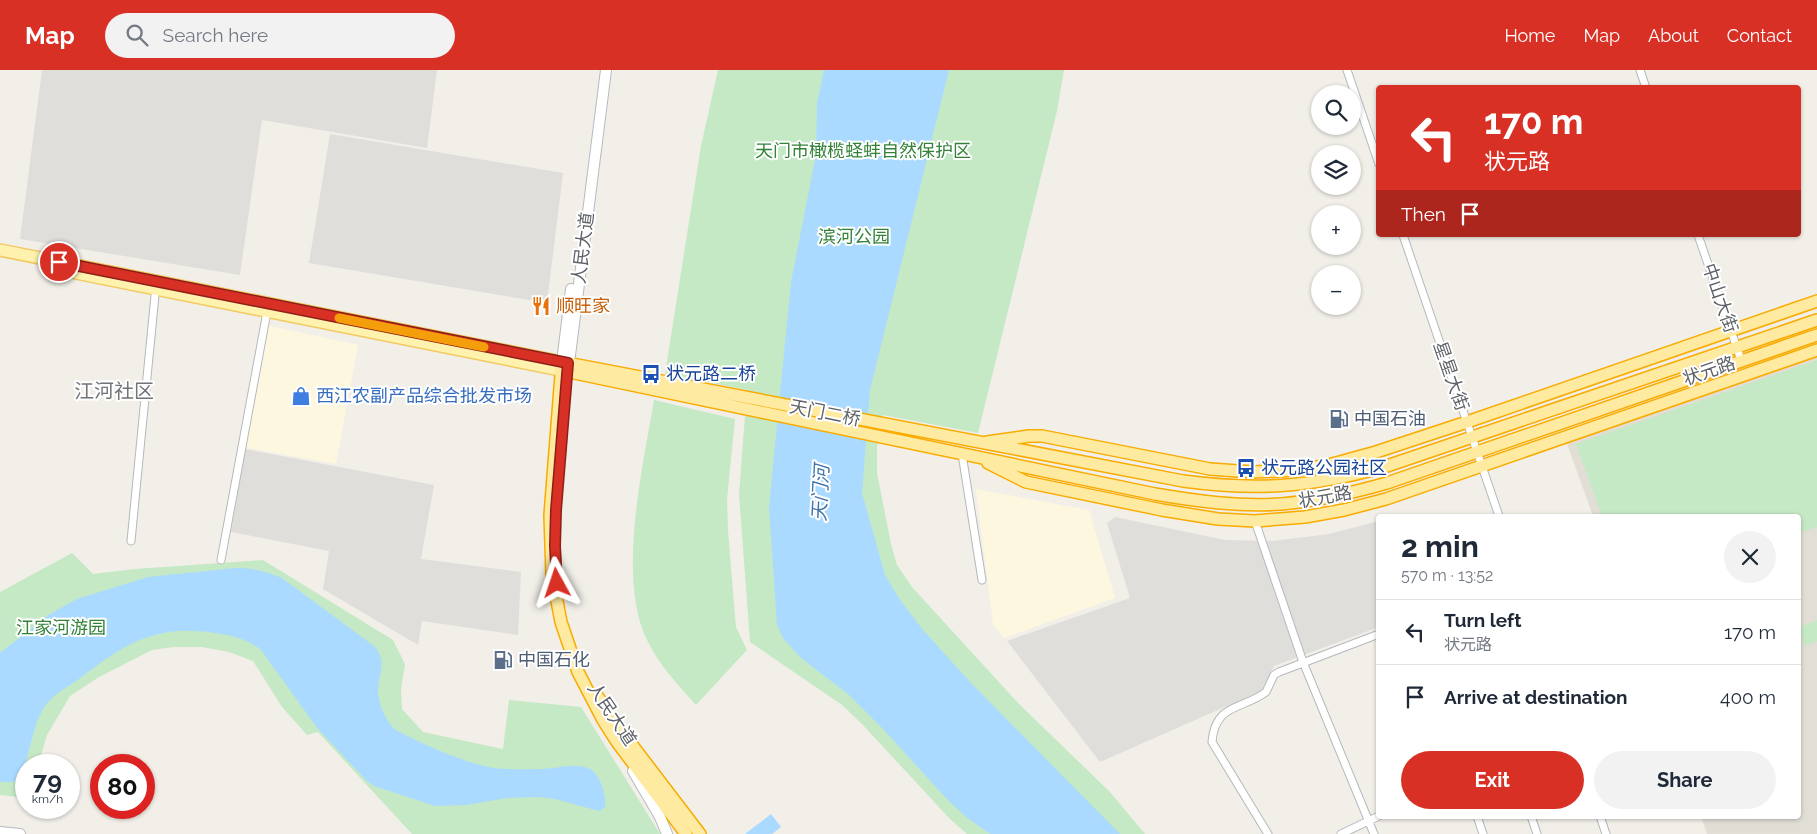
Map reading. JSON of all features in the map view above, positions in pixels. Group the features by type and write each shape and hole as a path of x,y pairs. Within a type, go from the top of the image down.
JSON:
{"highway":[{"path":"980,443 1010,438 1042,436 1210,469 1252,472 1282,471 1322,466 1387,448 1467,422 1817,301"},
{"name":"状元路","path":"905,429 1159,477 1206,484 1270,487 1322,482 1404,460 1817,320"},
{"name":"状元路","path":"903,441 1154,494 1226,503 1280,504 1304,502 1387,483 1817,335"},
{"path":"978,457 1015,478 1039,485 1183,514 1218,519 1255,521 1326,514 1386,499 1482,467 1817,350"},
{"path":"565,367 744,403"},
{"name":"人民大道","path":"565,367 550,515 550,547 554,590 561,622 578,672 603,720 617,742 686,834"},
{"name":"人民大道","path":"565,367 555,546 559,593 564,617 573,644 596,694 613,720 700,834"},
{"name":"天门二桥","path":"744,403 905,429"},
{"name":"天门二桥","path":"744,403 903,441"},
{"path":"1387,448 1404,460"},
{"path":"1322,466 1322,482"},
{"path":"1326,514 1348,493"}],"main road":[{"name":"人民大道","path":"565,367 600,70"},
{"name":"人民大道","path":"565,367 606,70"},
{"path":"0,250 267,312 565,367"},
{"path":"0,258 156,285 565,367"},
{"path":"617,742 660,817 667,834"},
{"path":"0,832 20,834"}],"street":[{"path":"1347,70 1376,155"},
{"path":"1640,70 1645,85"},
{"name":"星星大街","path":"1404,237 1498,514"},
{"name":"中山大街","path":"1699,237 1741,360"},
{"path":"131,541 156,285"},
{"path":"221,560 267,312"},
{"path":"962,454 982,580"},
{"path":"1255,521 1303,662 1374,834"},
{"path":"1268,834 1216,752 1212,742 1212,734 1219,718 1224,712 1262,696 1274,675 1286,668 1376,635"},
{"path":"1341,834 1376,818"},
{"path":"1478,819 1483,834"},
{"path":"1532,819 1537,834"},
{"path":"1601,819 1606,834"}],"shaded area":[{"path":"42,70 437,70 427,148 262,120 240,275 20,239"},
{"path":"330,134 563,173 547,303 309,263"},
{"name":"西江农副产品综合批发市场","path":"266,325 358,345 336,464 243,447"},
{"path":"1817,353 1817,834 1707,834 1702,819 1801,819 1801,514 1592,514 1566,441"},
{"path":"245,449 434,485 421,559 521,572 518,635 422,621 418,645 323,589 329,551 231,532"},
{"path":"976,489 1089,510 1115,598 1004,638 993,624"},
{"path":"1115,517 1225,540 1273,541 1329,534 1376,522 1376,628 1274,666 1261,691 1100,762 1007,641 1130,598 1107,523"}],"green space":[{"name":"天门市橄榄蛏蚌自然保护区","path":"718,70 1064,70 1057,111 978,433 883,415 877,446 877,473 897,565 912,587 1019,704 1110,792 1145,834 967,834 950,819 842,705 750,642 739,494 747,390 665,374 701,146"},
{"path":"1817,360 1817,527 1801,532 1801,514 1601,514 1576,444"},
{"path":"654,400 735,419 727,499 728,531 736,627 747,650 696,705 676,683 648,642 639,617 634,587 635,523"},
{"name":"江家河游园","path":"72,553 93,574 135,569 263,560 393,640 405,664 401,689 402,709 423,732 503,749 509,700 581,707 660,834 412,834 318,732 307,735 282,707 253,661 229,652 202,647 174,647 152,650 99,677 70,696 47,735 41,754 15,754 15,797 0,795 0,592"},
{"path":"1817,620 1817,641 1805,646 1801,626"}],"water":[{"name":"天门市橄榄蛏蚌自然保护区","path":"824,70 949,70 870,390 862,493 885,575 900,600 923,630 971,683 1120,834 990,834 966,817 946,798 884,730 848,694 801,658 783,638 777,625 769,507 791,282 816,155 817,103"},
{"path":"235,568 259,570 282,578 374,646 381,657 378,692 381,707 394,729 456,757 494,768 544,769 574,766 585,767 594,772 602,786 605,807 599,811 555,799 537,797 507,798 466,805 435,806 374,786 366,780 318,729 261,650 245,640 233,636 194,631 174,631 157,634 126,647 55,696 48,702 38,719 28,754 15,754 15,781 0,782 0,653 50,614 77,599 148,577"},
{"path":"771,814 781,827 772,834 745,834"}],"slow traffic":[{"path":"339,318 484,347"}],"place":[{"name":"顺旺家","path":"541,306"},
{"name":"状元路二桥","path":"651,374"},
{"name":"西江农副产品综合批发市场","path":"301,396"},
{"name":"中国石油","path":"1339,419"},
{"name":"状元路公园社区","path":"1246,468"},
{"name":"中国石化","path":"503,660"}],"district":[{"name":"江河社区","path":"114,391"}],"route":[{"path":"59,262 568,363 556,510 557,583"}],"park label":[{"name":"滨河公园","path":"854,237"}],"water label":[{"name":"天门河","path":"820,493"}]}
